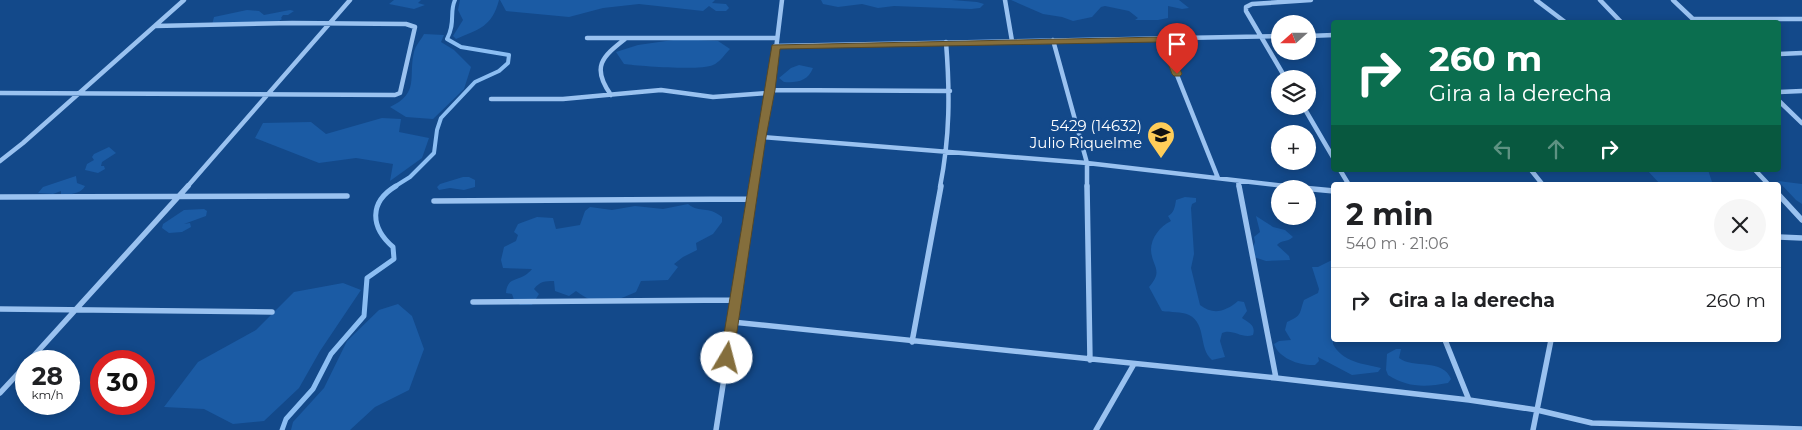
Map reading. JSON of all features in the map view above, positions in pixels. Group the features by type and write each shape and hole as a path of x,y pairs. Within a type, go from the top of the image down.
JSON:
{"street":[{"path":"0,161 23,143 184,0"},
{"path":"39,350 180,195 350,0"},
{"path":"716,430 751,199 770,92 782,0"},
{"path":"1005,0 1012,41"},
{"path":"1281,70 1246,11 1246,7 1252,4 1311,0"},
{"path":"1536,0 1562,20"},
{"path":"1600,0 1619,20"},
{"path":"1673,0 1694,20"},
{"path":"1748,20 1802,19"},
{"path":"0,94 80,92 389,96 400,93 415,27 406,24 155,26"},
{"path":"1316,36 1331,35"},
{"path":"776,46 1271,36"},
{"path":"587,38 776,38"},
{"path":"611,95 603,85 601,72 605,55 625,39"},
{"path":"1053,40 1086,163 1090,360"},
{"path":"1163,40 1218,178"},
{"path":"912,342 947,151 950,91 946,42"},
{"path":"1781,54 1802,53"},
{"path":"492,99 563,99 668,90 709,96 770,92 950,91"},
{"path":"1781,92 1802,91"},
{"path":"1781,103 1802,123"},
{"path":"1307,115 1331,154"},
{"path":"761,137 1086,163 1331,191"},
{"path":"1533,172 1541,182"},
{"path":"1757,172 1766,182"},
{"path":"1238,181 1276,378"},
{"path":"0,197 347,196"},
{"path":"1781,197 1802,220"},
{"path":"434,201 751,199"},
{"path":"1781,237 1802,238"},
{"path":"473,302 737,300"},
{"path":"0,309 272,312"},
{"path":"732,322 1276,378 1469,400 1537,410 1592,423 1802,429"},
{"path":"1446,342 1469,400"},
{"path":"1533,430 1551,342"},
{"path":"1096,430 1134,364"},
{"path":"0,393 15,377"}],"shaded area":[{"path":"394,0 421,0 418,3 425,5 414,9 389,4"},
{"path":"460,0 499,0 493,16 484,26 456,39 453,36 463,20 458,10"},
{"path":"500,0 715,0 712,3 726,4 729,8 726,11 716,11 709,6 703,11 639,4 603,8 569,17 506,11"},
{"path":"821,0 952,0 984,4 980,8 971,9 894,6 878,8 862,4 838,7 823,4"},
{"path":"1011,0 1179,0 1189,8 1182,9 1168,6 1168,18 1135,20 1138,18 1129,11 1105,6 1101,7 1092,17 1073,21 1043,14"},
{"path":"247,10 259,11 264,15 290,10 294,11 288,15 283,15 282,19 278,22 212,25 214,17"},
{"path":"424,34 444,35 441,42 454,50 471,67 464,89 433,119 406,117 390,107 406,96 409,90 412,61 417,45"},
{"path":"680,39 718,41 730,49 715,64 696,68 624,64 616,52 638,45"},
{"path":"799,65 813,68 808,76 798,81 784,82 779,78 791,68"},
{"path":"382,118 401,119 399,132 429,138 422,158 390,181 393,164 356,158 319,163 255,138 263,123 311,122 326,134"},
{"path":"109,147 116,153 102,162 101,166 104,166 105,169 98,173 85,170 87,164 94,160 92,157 94,154"},
{"path":"1649,172 1709,172 1712,182 1658,182"},
{"path":"76,176 77,183 85,186 78,192 68,194 61,194 61,191 53,194 38,193 43,187"},
{"path":"463,177 475,180 475,187 464,190 450,188 439,190 437,187 440,184"},
{"path":"1778,181 1802,184 1802,204 1796,200 1781,182"},
{"path":"1185,197 1196,198 1196,202 1192,204 1191,208 1194,254 1191,268 1200,305 1210,310 1220,311 1238,301 1244,302 1247,311 1242,318 1254,329 1253,335 1249,336 1230,332 1222,333 1220,341 1225,357 1212,360 1205,349 1195,319 1186,314 1162,311 1149,287 1156,276 1156,268 1151,250 1154,237 1160,229 1171,221 1168,216 1175,207 1176,200"},
{"path":"688,204 697,209 717,213 722,217 722,222 713,234 696,243 697,250 674,264 678,267 668,280 641,281 636,292 606,303 593,301 576,291 569,296 555,291 554,281 543,282 536,286 534,289 539,294 532,305 520,305 514,300 512,294 506,293 507,287 512,281 532,269 503,268 501,260 504,247 516,241 518,235 514,232 518,224 537,217 553,218 556,229 580,225 585,211 590,207 612,210 635,206 663,209"},
{"path":"204,209 207,211 206,216 184,224 190,223 191,227 182,232 169,233 162,228 163,224 184,210"},
{"path":"1256,216 1273,227 1285,230 1293,237 1277,245 1289,256 1290,260 1266,261 1254,257 1252,249 1255,242 1254,237 1260,232"},
{"path":"1331,260 1331,342 1333,342 1342,355 1361,363 1381,368 1378,372 1352,375 1318,357 1319,361 1315,365 1297,363 1285,358 1274,344 1279,341 1291,340 1285,330 1287,322 1298,315 1304,300 1318,293 1319,289 1312,267 1318,267"},
{"path":"343,283 361,290 320,351 299,388 264,421 233,424 204,409 164,407 198,362 256,330 294,292"},
{"path":"398,304 412,316 424,349 409,390 375,407 350,430 291,430 293,422 324,388 347,341 379,310"},
{"path":"1396,349 1401,349 1399,358 1412,363 1441,368 1451,379 1448,383 1425,386 1395,379 1388,375 1386,370 1387,354"}],"waterway":[{"path":"394,187 410,177 434,153 437,130 441,118 475,82 499,71 508,63 509,55 461,47 447,39 450,33 452,9 455,0"},
{"path":"282,430 286,419 313,389 331,354 364,316 367,278 394,259 393,247 380,231 376,215 381,199 396,186"}],"place":[{"name":"5429 (14632) Julio Riquelme","path":"1161,159"}],"route":[{"path":"727,358 776,46 1053,40 1163,40 1177,74"}]}
